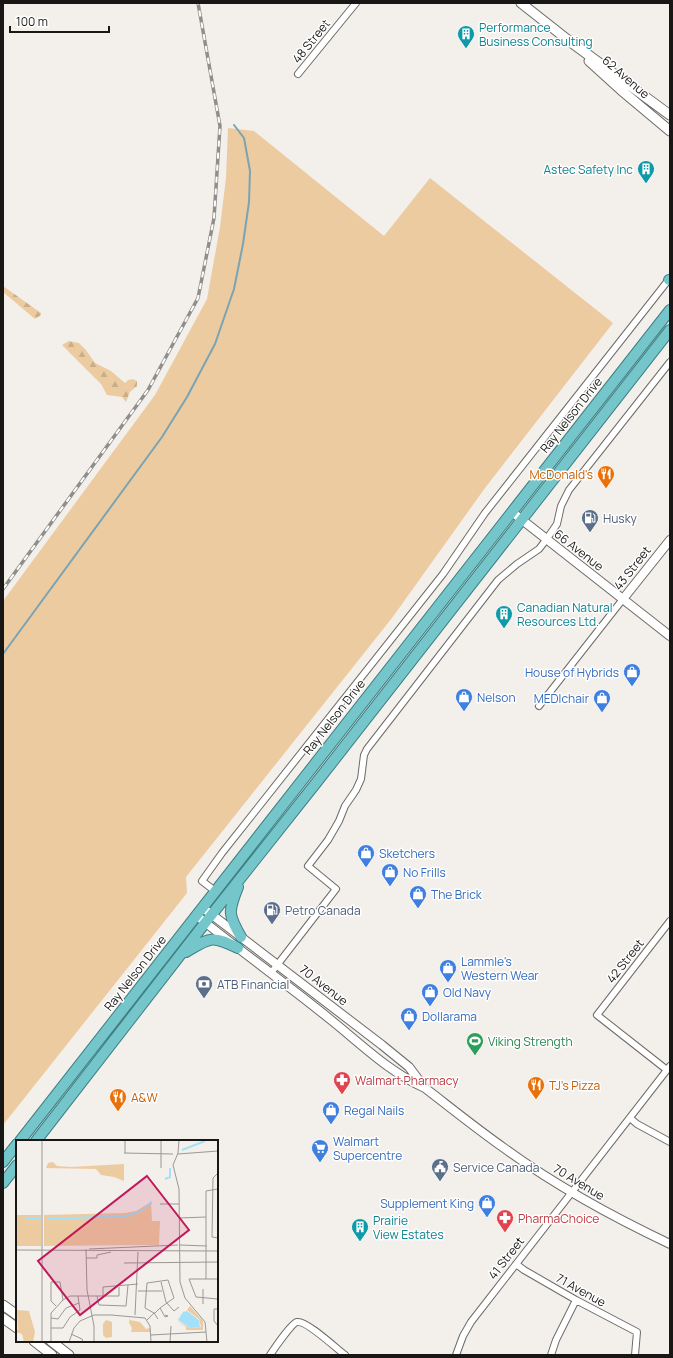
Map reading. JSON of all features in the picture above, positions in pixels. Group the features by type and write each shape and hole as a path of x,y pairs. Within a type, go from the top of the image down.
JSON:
{"highway":[{"name":"Ray Nelson Drive","path":"21,1140 670,310"},
{"name":"Ray Nelson Drive","path":"37,1140 670,330"},
{"path":"242,937 231,918 230,910 231,904 244,874"},
{"path":"181,955 212,939 220,940 238,948"},
{"path":"3,1162 16,1145"},
{"path":"3,1183 16,1167"}],"main road":[{"name":"62 Avenue","path":"521,3 568,40 670,115"},
{"name":"62 Avenue","path":"568,40 600,72 670,131"},
{"path":"3,1305 16,1314"},
{"path":"3,1318 16,1327"},
{"path":"35,1342 52,1355"},
{"path":"52,1342 69,1355"}],"street":[{"name":"48 Street","path":"298,74 356,3"},
{"path":"215,891 202,881 222,853 443,574 485,513 670,279"},
{"path":"271,973 336,889 308,866 328,840 339,821 345,806 356,790 361,779 364,755 367,749 498,580 517,564 539,549 557,524 561,506 569,490 670,362"},
{"name":"66 Avenue","path":"512,512 670,636"},
{"name":"43 Street","path":"539,706 670,540"},
{"name":"70 Avenue","path":"202,907 278,964 409,1067 424,1088"},
{"name":"70 Avenue","path":"196,915 396,1073 424,1088 505,1149 572,1192 624,1222 670,1244"},
{"name":"42 Street","path":"668,1068 597,1015 670,921"},
{"name":"41 Street","path":"456,1355 463,1336 471,1322 668,1068"},
{"path":"630,1118 637,1124 670,1142"},
{"name":"71 Avenue","path":"516,1264 576,1300 637,1332 635,1355"},
{"path":"551,1355 556,1340 576,1300"},
{"path":"270,1355 296,1323 302,1322 345,1355"}],"green space":[{"path":"228,128 254,131 384,236 430,178 613,323 485,488 392,618 186,877 187,893 3,1125 3,601 155,395 207,299 220,227 226,178"},
{"path":"3,286 41,313 41,315 35,319 3,292"},
{"path":"69,341 79,343 95,363 111,371 125,383 128,380 133,379 137,381 137,386 130,392 126,402 122,397 107,395 101,384 62,345"}],"waterway":[{"path":"3,654 162,437 187,397 215,344 234,289 243,244 249,202 250,171 244,138 234,125"}],"railway":[{"path":"3,589 148,390 198,298 214,218 220,126 198,3"}],"place":[{"name":"Performance Business Consulting","path":"466,49"},
{"name":"Astec Safety Inc","path":"646,184"},
{"name":"McDonald's","path":"606,489"},
{"name":"Husky","path":"590,533"},
{"name":"Canadian Natural Resources Ltd.","path":"504,629"},
{"name":"House of Hybrids","path":"632,687"},
{"name":"Nelson","path":"464,712"},
{"name":"MEDIchair","path":"602,713"},
{"name":"Sketchers","path":"366,868"},
{"name":"No Frills","path":"390,887"},
{"name":"The Brick","path":"418,909"},
{"name":"Petro Canada","path":"272,925"},
{"name":"Lammle's Western Wear","path":"448,983"},
{"name":"ATB Financial","path":"204,999"},
{"name":"Old Navy","path":"430,1007"},
{"name":"Dollarama","path":"409,1031"},
{"name":"Viking Strength","path":"475,1056"},
{"name":"Walmart Pharmacy","path":"342,1095"},
{"name":"TJ's Pizza","path":"536,1100"},
{"name":"A&W","path":"118,1112"},
{"name":"Regal Nails","path":"331,1125"},
{"name":"Walmart Supercentre","path":"320,1163"},
{"name":"Service Canada","path":"440,1182"},
{"name":"Supplement King","path":"487,1218"},
{"name":"PharmaChoice","path":"505,1233"},
{"name":"Prairie View Estates","path":"360,1242"}]}
